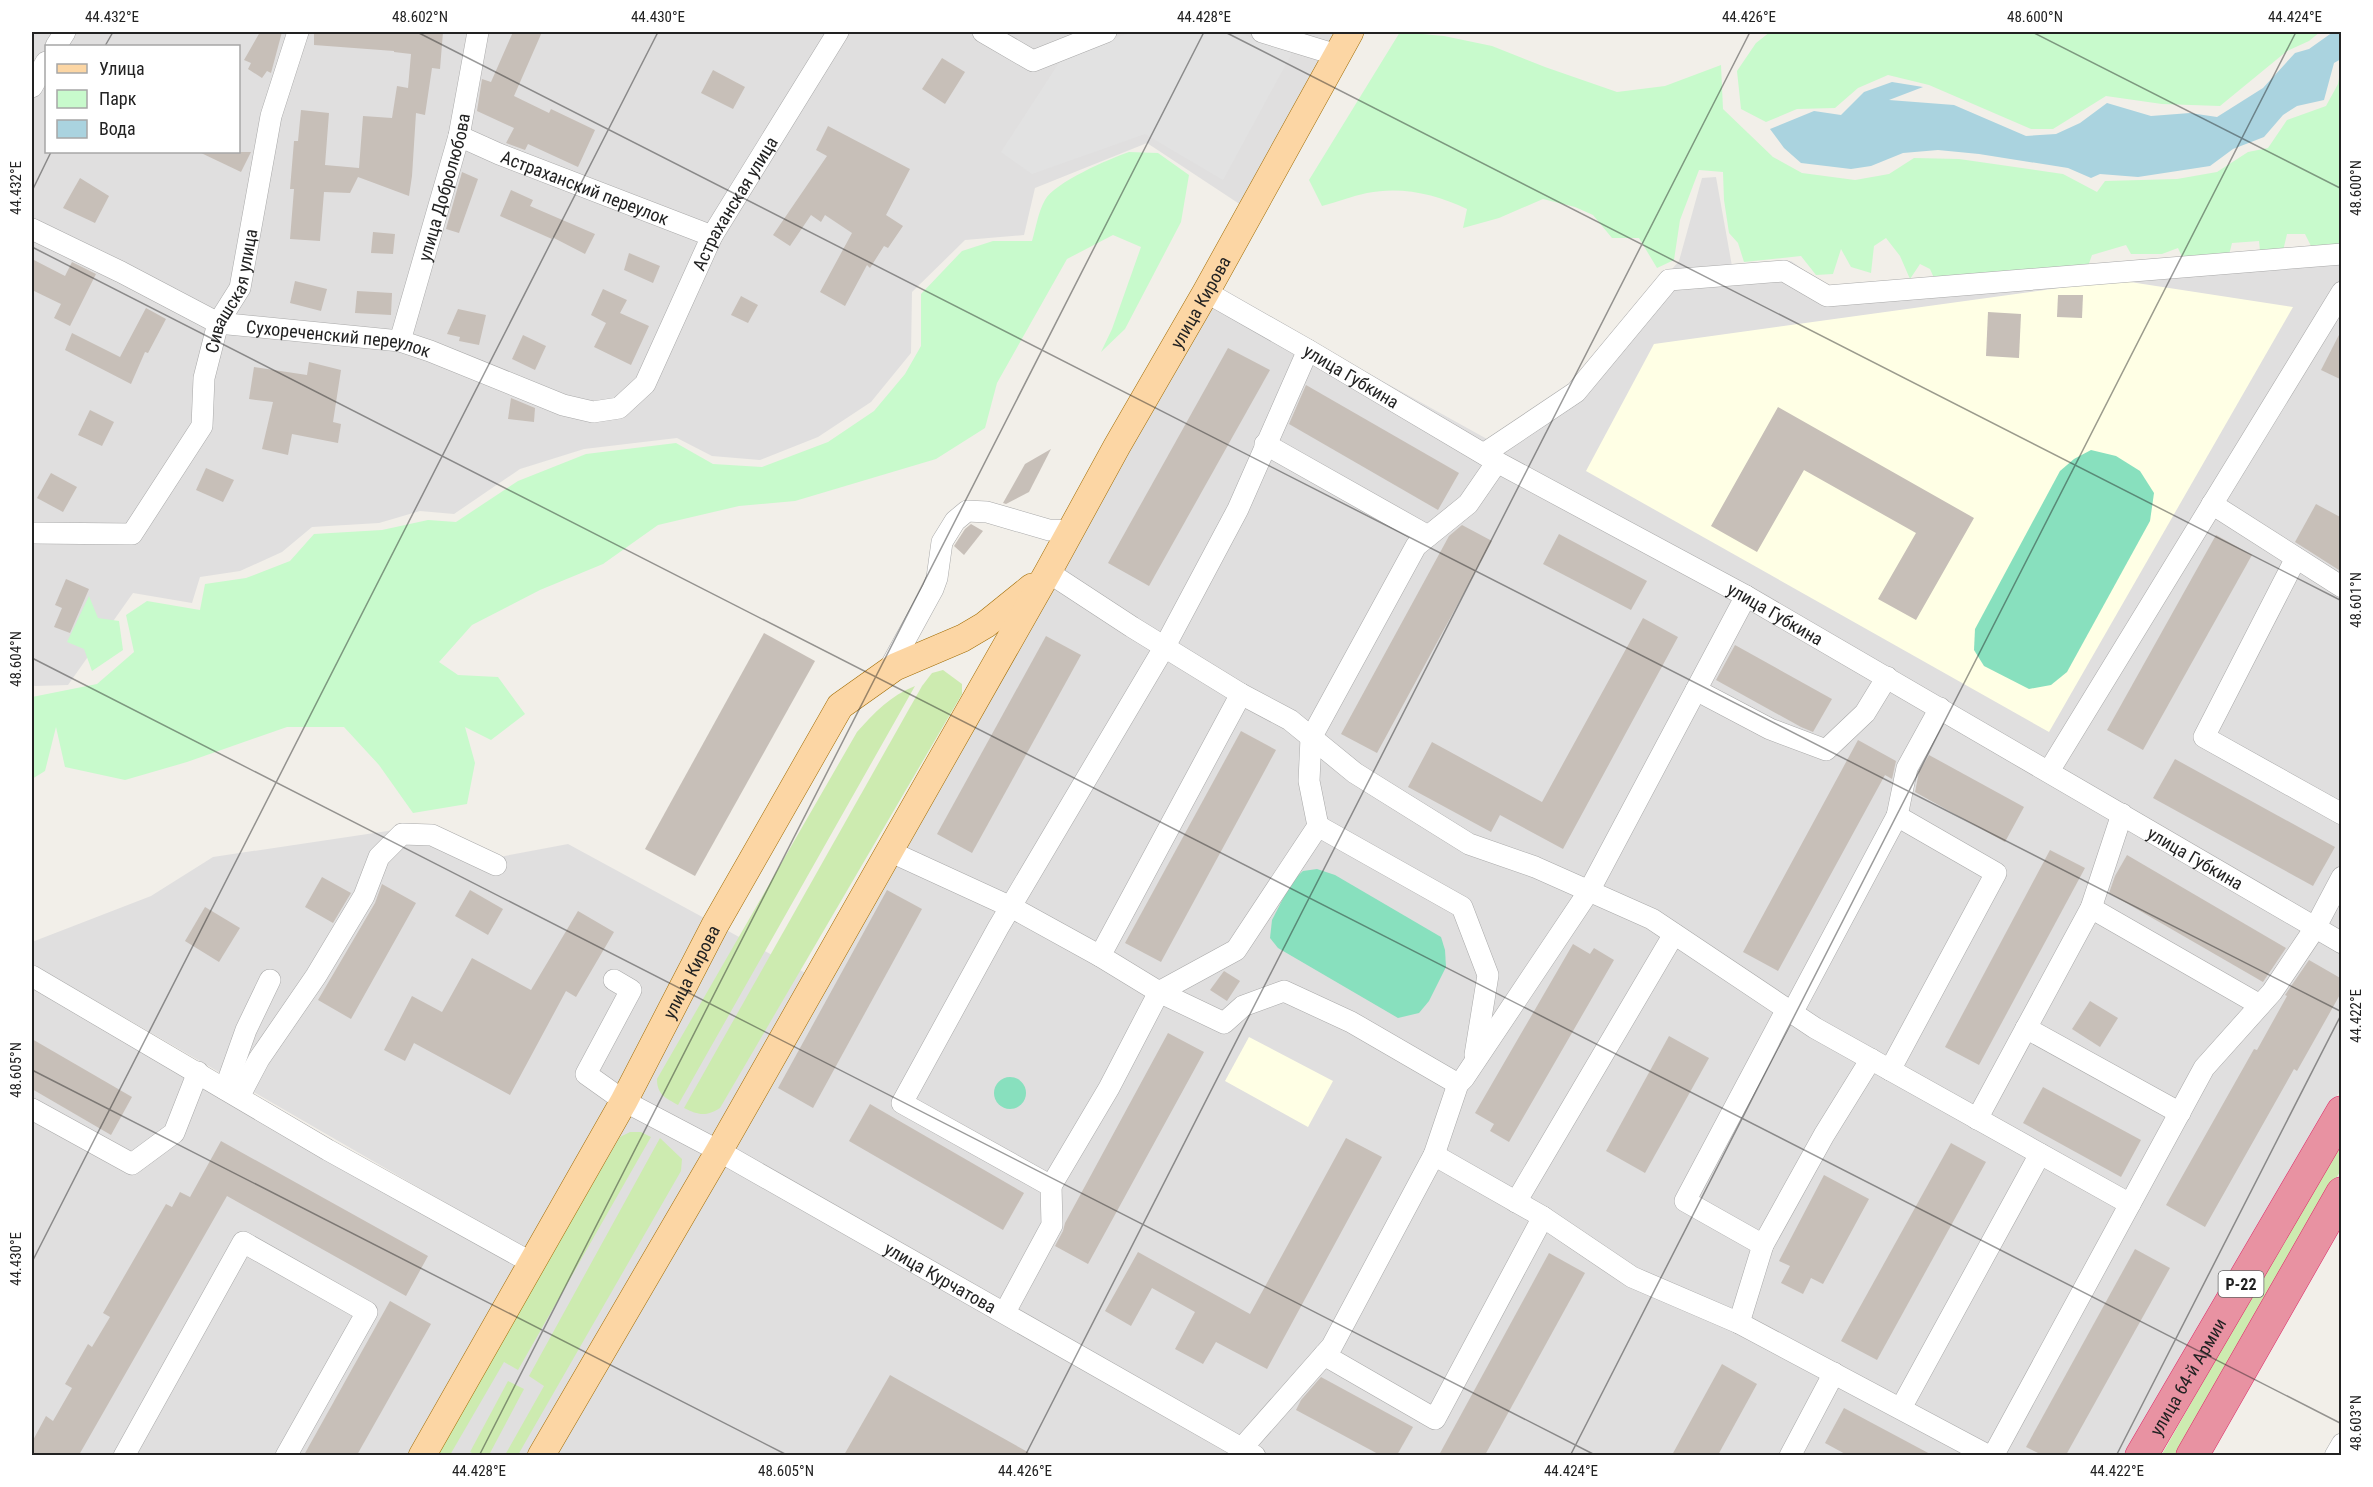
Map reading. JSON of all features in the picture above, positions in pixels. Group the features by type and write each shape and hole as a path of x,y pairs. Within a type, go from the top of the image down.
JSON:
{"highway":[{"name":"улица 64-й Армии","path":"2140,1455 2342,1112"},
{"name":"Р-22","path":"2192,1455 2342,1193"}],"main road":[{"name":"улица Кирова","path":"541,1455 719,1151 1048,572 1343,43"},
{"name":"улица Кирова","path":"422,1455 624,1101 715,926 840,706 896,667 963,638 985,625 1007,609 1048,572"}],"street":[{"path":"57,45 65,32"},
{"name":"Сивашская улица","path":"32,534 132,534 202,426 204,378 218,323 240,288 271,116 298,32"},
{"name":"улица Добролюбова","path":"400,341 459,136 478,32"},
{"name":"Астраханская улица","path":"645,384 712,236 838,32"},
{"path":"983,32 1033,61 1106,32"},
{"path":"1264,32 1343,43"},
{"path":"32,87 45,64"},
{"name":"Астраханский переулок","path":"459,136 499,154 712,236"},
{"name":"Сухореченский переулок","path":"32,229 218,323 400,341 563,405 593,412 619,408 645,384"},
{"path":"1005,1312 1052,1225 1052,1186 1109,1088 1159,992 1236,950 1318,826 1309,781 1311,738 1416,546 1468,504 1491,458 1576,392 1669,280 1784,271 1827,296 2342,254"},
{"name":"улица Губкина","path":"1206,292 1491,458 1746,596 2342,943"},
{"path":"2049,771 2342,292"},
{"path":"1052,1186 902,1103 1011,907 1165,646 1238,509 1308,350"},
{"path":"1265,444 1428,536"},
{"path":"2212,504 2342,586"},
{"path":"887,673 933,589 937,578 942,542 962,514 967,511 987,512 1049,530 1070,531"},
{"path":"2296,558 2204,736 2342,814"},
{"path":"1048,572 1241,694 1290,720 1356,773 1469,844 1534,867 1652,919 1789,1011 1870,1059 2130,1204"},
{"path":"1249,1452 1332,1346 1434,1155 1458,1084 1589,891 1746,596"},
{"path":"1696,690 1770,729 1826,750 1865,713 1887,677"},
{"path":"1100,956 1241,694"},
{"path":"1763,1245 1685,1201 1898,816 1907,768 1940,708"},
{"path":"1977,1119 2091,908 2122,814"},
{"path":"1890,1070 1996,873 1898,816"},
{"path":"1318,826 1462,907 1488,975 1473,1064"},
{"path":"232,1093 259,1059 315,976 364,896 379,857 402,834 432,835 496,865"},
{"path":"889,851 1011,907 1100,956 1159,992 1224,1023 1243,1006 1284,991 1351,1022 1458,1084"},
{"path":"1434,1155 1543,1217 1632,1277 1739,1323 1991,1455 2204,1068 2272,992 2315,928 2342,877"},
{"path":"2091,908 2260,1005"},
{"path":"1516,1202 1674,934"},
{"path":"32,976 76,1004 198,1072 328,1150 532,1263"},
{"path":"232,1093 246,1030 270,980"},
{"name":"улица Курчатова","path":"614,980 631,990 608,1014 579,1070 624,1101 719,1151 1249,1452"},
{"path":"2026,1028 2180,1113"},
{"path":"1739,1323 1763,1245 1824,1135 1870,1059"},
{"path":"32,1109 132,1164 174,1133 198,1072"},
{"path":"1901,1408 2040,1154"},
{"path":"1324,1355 1435,1419 1543,1217"},
{"path":"124,1455 243,1242 367,1312 286,1455"},
{"path":"1790,1455 1834,1373"},
{"path":"2335,1455 2342,1444"}],"shaded area":[{"path":"32,32 1347,32 1241,205 1147,143 1035,188 1024,235 965,240 912,292 911,353 871,402 818,437 760,460 712,456 677,438 584,449 520,469 454,514 420,511 379,523 312,527 282,552 240,571 200,577 192,603 133,593 68,685 32,685"},
{"path":"1133,32 1237,32 1292,53 1223,180 1145,134 1032,174 1001,152 1064,55"},
{"path":"1716,177 1732,266 1791,261 1828,287 2341,247 2341,1089 2129,1455 32,1455 32,966 71,995 506,1238 32,964 32,942 151,896 213,857 401,829 494,858 568,844 811,976 1202,281 1487,439 1571,385 1679,261 1702,178"},
{"path":"2117,280 2293,307 2049,732 1586,471 1654,344"},
{"path":"1249,1037 1333,1081 1308,1127 1225,1081"}],"green space":[{"path":"1400,32 1444,36 1492,46 1617,92 1665,86 1721,65 1723,109 1773,157 1802,173 1855,180 1889,174 1914,158 1959,159 2063,174 2097,192 2105,181 2177,179 2217,172 2248,152 2268,148 2287,120 2326,106 2338,84 2341,66 2341,248 2312,248 2305,234 2287,234 2283,251 2260,251 2259,241 2232,243 2228,259 2183,259 2178,248 2162,254 2131,254 2126,245 2092,255 2087,269 1934,278 1930,269 1920,264 1910,279 1900,256 1886,238 1874,246 1871,273 1851,267 1841,249 1833,274 1816,275 1801,256 1744,262 1738,243 1729,233 1723,172 1699,170 1680,220 1674,260 1657,268 1639,238 1612,238 1593,215 1575,207 1543,199 1499,218 1463,228 1467,209 1443,199 1418,193 1380,191 1361,194 1322,206 1309,180"},
{"path":"1770,32 2320,32 2309,41 2287,51 2220,106 2162,104 2106,96 2053,129 2031,129 1929,85 1888,75 1858,88 1835,108 1797,109 1766,122 1741,109 1737,71 1756,43"},
{"path":"1129,152 1158,153 1189,175 1181,222 1125,329 1101,352 1112,329 1141,247 1113,235 1067,259 997,383 985,428 936,459 795,501 739,506 658,525 603,564 540,590 472,625 439,662 458,675 498,677 525,714 491,740 465,727 475,763 467,804 413,813 379,765 344,727 287,727 187,762 125,780 65,767 56,727 45,771 32,779 32,697 97,684 134,652 126,615 147,601 200,610 205,584 246,578 290,561 314,534 382,530 428,520 456,522 518,481 586,454 676,443 713,464 762,467 828,442 874,411 905,374 921,346 921,294 962,251 993,241 1032,241 1041,210 1051,193 1083,172"},
{"path":"2091,450 2116,456 2140,471 2154,493 2150,521 2067,672 2051,685 2029,689 1984,666 1974,650 1975,629 2060,471 2074,459"},
{"path":"89,596 98,618 119,621 123,650 92,671 84,649 67,642"},
{"path":"943,670 962,684 962,694 720,1108 702,1114 684,1108 922,686 932,673"},
{"path":"915,686 678,1105 660,1092 657,1079 857,732 883,705"},
{"path":"1317,869 1335,875 1441,937 1445,950 1446,967 1429,1001 1419,1013 1398,1018 1278,948 1270,938 1272,920 1292,881 1303,871"},
{"path":"1010,1077 1022,1081 1026,1093 1022,1105 1010,1109 998,1105 994,1093 998,1081"},
{"path":"630,1132 641,1132 651,1137 518,1370 504,1362 450,1455 434,1456 620,1137"},
{"path":"660,1138 682,1159 681,1171 518,1455 505,1455 544,1386 529,1376"},
{"path":"2341,1139 2341,1170 2178,1455 2161,1456"},
{"path":"508,1381 524,1389 489,1455 477,1455 470,1452"}],"water":[{"path":"2333,32 2341,32 2341,59 2334,63 2324,100 2297,106 2283,115 2264,137 2233,149 2210,166 2138,177 2100,174 2091,178 2068,168 1938,150 1903,153 1871,166 1851,169 1801,163 1784,148 1770,129 1814,111 1841,115 1864,92 1892,82 1923,87 1889,100 1954,105 2026,136 2056,134 2080,123 2107,103 2151,116 2190,113 2217,117 2263,88 2295,53 2309,49"}],"building":[{"path":"260,32 282,32 271,73 267,71 262,78 248,69 251,63 244,60"},
{"path":"314,32 443,32 440,69 432,68 425,115 416,113 409,196 358,177 350,193 324,192 320,241 290,239 294,189 290,189 294,141 298,141 301,110 329,113 325,165 359,168 363,116 392,118 397,86 408,88 411,54 314,45"},
{"path":"513,32 542,32 514,96 549,113 551,109 595,130 578,167 528,144 525,150 506,143 514,128 477,111 482,79 491,82"},
{"path":"942,58 965,72 945,104 922,89"},
{"path":"713,70 745,87 733,109 701,93"},
{"path":"828,126 910,169 886,215 903,226 888,248 884,246 870,268 867,265 845,306 820,292 852,233 825,215 821,222 811,215 790,246 773,235 827,156 816,150"},
{"path":"251,152 241,172 201,153"},
{"path":"462,172 478,179 459,233 446,229"},
{"path":"80,178 109,196 95,223 63,208"},
{"path":"511,190 533,200 530,206 595,234 585,254 552,237 552,239 500,216"},
{"path":"373,232 395,234 393,254 371,253"},
{"path":"629,253 660,266 653,283 624,270"},
{"path":"32,259 65,276 72,262 96,274 70,326 54,318 61,304 32,290"},
{"path":"295,281 327,289 321,311 290,303"},
{"path":"603,289 627,300 620,313 649,326 631,365 594,347 606,323 591,315"},
{"path":"357,291 392,293 391,315 355,313"},
{"path":"2058,295 2083,295 2082,318 2057,317"},
{"path":"741,296 758,305 748,323 731,315"},
{"path":"146,308 166,319 148,353 145,352 131,384 65,350 72,333 120,357"},
{"path":"458,309 486,315 479,345 459,341 460,337 447,334"},
{"path":"1988,312 2021,314 2019,358 1986,356"},
{"path":"2342,329 2342,380 2321,370"},
{"path":"523,335 546,346 535,370 512,359"},
{"path":"1228,348 1270,370 1149,586 1108,563"},
{"path":"309,362 341,370 333,422 341,424 338,443 292,434 288,455 262,449 273,402 249,399 254,367 307,375"},
{"path":"1306,385 1459,473 1438,510 1289,424"},
{"path":"511,398 535,408 534,422 508,419"},
{"path":"1778,407 1974,518 1916,620 1878,599 1916,533 1804,470 1757,552 1711,526"},
{"path":"90,410 114,422 102,446 78,435"},
{"path":"1051,449 1029,492 1006,504 1003,503 1025,464"},
{"path":"206,468 234,480 223,502 196,490"},
{"path":"51,473 77,487 63,512 37,498"},
{"path":"2316,504 2342,518 2342,572 2295,542"},
{"path":"971,524 983,531 964,555 954,546"},
{"path":"1462,525 1492,541 1377,753 1341,734 1449,536"},
{"path":"1559,534 1647,581 1631,610 1543,564"},
{"path":"2216,535 2252,555 2143,750 2107,730"},
{"path":"66,579 89,589 70,633 54,627 62,608 55,605"},
{"path":"1643,618 1678,637 1563,849 1500,815 1491,832 1408,787 1432,742 1542,802"},
{"path":"764,633 815,661 695,876 645,849"},
{"path":"1046,636 1081,655 972,853 937,834"},
{"path":"1735,645 1832,699 1813,732 1716,680"},
{"path":"1241,731 1276,750 1161,962 1125,943"},
{"path":"1858,740 1896,761 1892,779 1885,775 1778,971 1743,952"},
{"path":"1929,755 2024,807 2005,842 1915,792 1919,772"},
{"path":"2175,759 2335,847 2313,886 2153,798"},
{"path":"2050,850 2085,868 1979,1065 1945,1047"},
{"path":"2127,855 2286,948 2263,982 2109,893 2115,876"},
{"path":"322,877 351,893 333,923 305,907"},
{"path":"382,884 416,903 351,1019 318,1000 375,903"},
{"path":"470,890 503,909 488,935 455,916"},
{"path":"887,890 922,909 813,1108 778,1088"},
{"path":"205,907 240,928 219,962 185,941"},
{"path":"578,911 614,932 576,997 566,991 510,1095 414,1043 405,1061 384,1050 412,996 442,1012 472,958 531,990"},
{"path":"1573,944 1590,954 1594,948 1614,960 1509,1142 1490,1131 1494,1124 1475,1113"},
{"path":"2309,960 2342,979 2342,991 2297,1071 2294,1069 2205,1227 2166,1205 2254,1049 2257,1050 2287,996 2285,995"},
{"path":"1224,971 1240,981 1227,1001 1210,990"},
{"path":"2090,1001 2118,1018 2100,1047 2072,1029"},
{"path":"1168,1033 1204,1052 1088,1264 1055,1246 1065,1223"},
{"path":"1669,1036 1709,1058 1645,1173 1606,1151"},
{"path":"32,1039 132,1097 111,1135 32,1089"},
{"path":"2043,1087 2141,1140 2121,1177 2023,1123"},
{"path":"870,1104 1024,1193 1003,1230 849,1141"},
{"path":"1346,1138 1382,1157 1267,1369 1216,1342 1203,1364 1175,1349 1195,1312 1152,1288 1131,1326 1105,1311 1138,1252 1250,1314"},
{"path":"221,1141 428,1256 406,1296 227,1196 79,1455 32,1455 32,1442 46,1416 53,1421 72,1388 65,1384 88,1344 92,1347 110,1317 103,1313 166,1204 172,1207 180,1192 190,1197"},
{"path":"1951,1143 1986,1162 1877,1360 1841,1341"},
{"path":"1824,1175 1869,1199 1823,1284 1811,1278 1803,1294 1781,1283 1790,1266 1779,1261"},
{"path":"2135,1249 2170,1268 2066,1455 2042,1455 2026,1447"},
{"path":"1549,1253 1585,1273 1485,1455 1439,1455"},
{"path":"390,1301 431,1324 357,1455 304,1455"},
{"path":"1722,1364 1757,1384 1718,1455 1672,1455"},
{"path":"890,1375 1033,1455 844,1455"},
{"path":"1321,1377 1413,1427 1397,1455 1380,1455 1296,1410 1301,1400"},
{"path":"1844,1408 1932,1455 1847,1455 1825,1443"}]}
